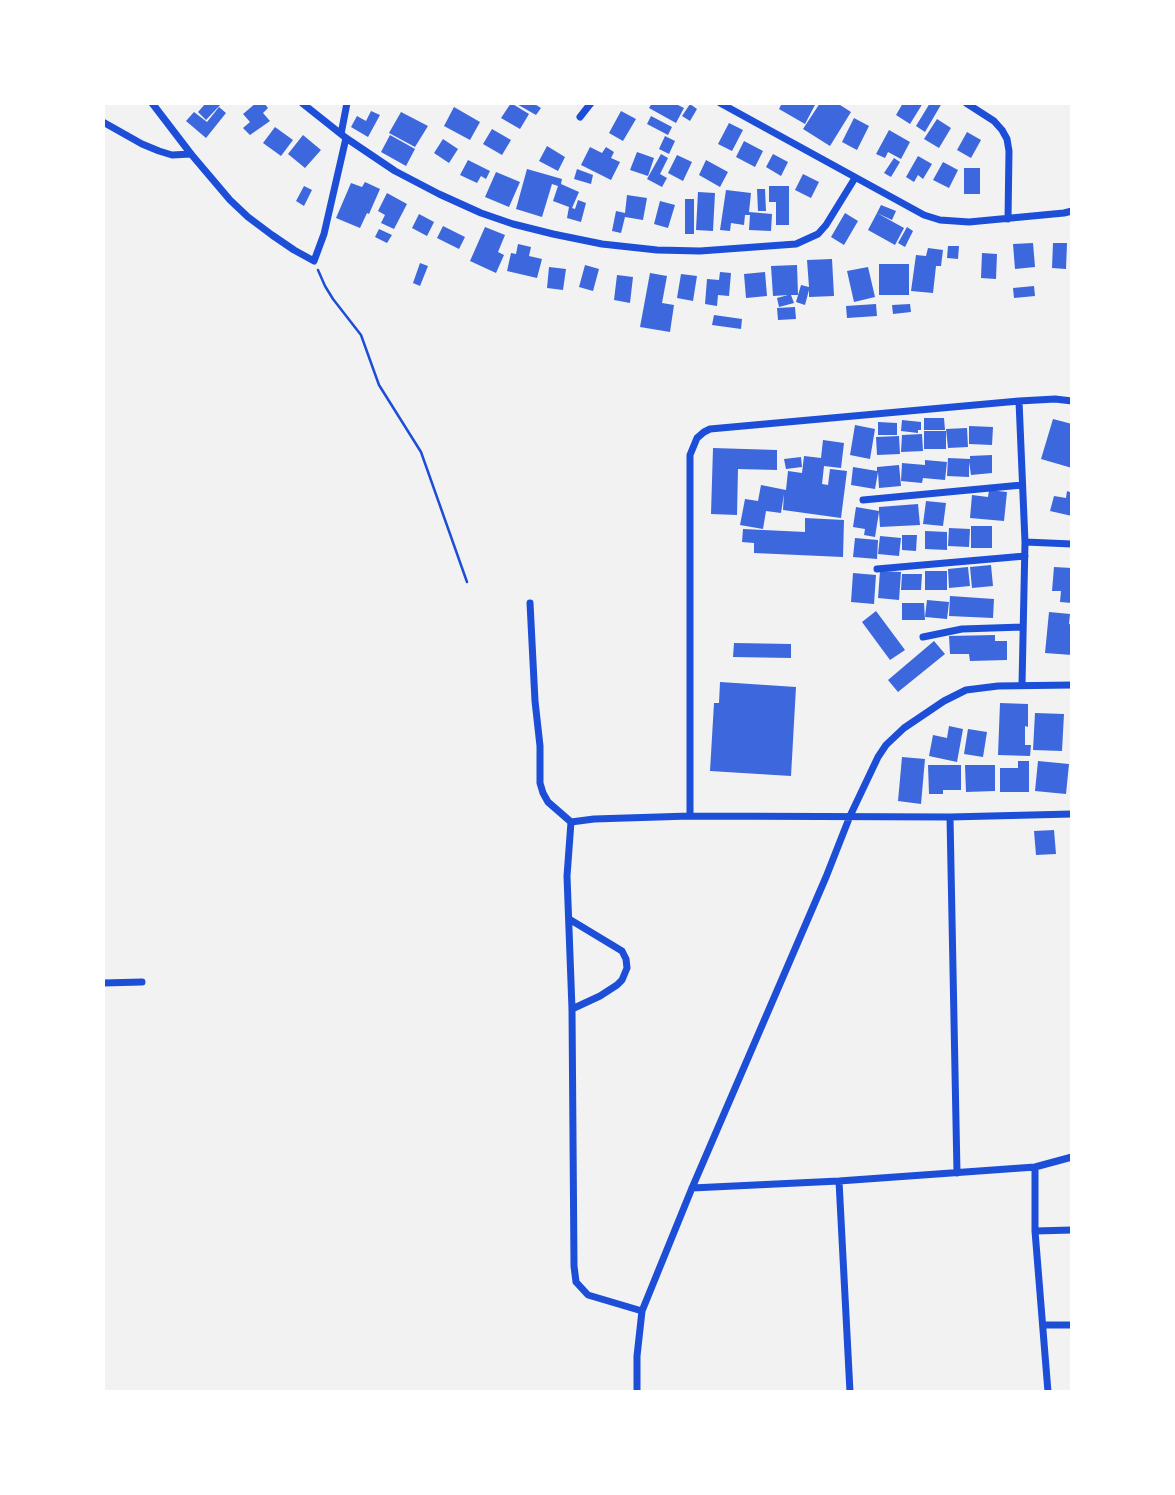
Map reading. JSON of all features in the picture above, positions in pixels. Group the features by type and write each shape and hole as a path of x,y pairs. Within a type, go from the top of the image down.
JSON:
{"street":[{"path":"152,103 230,200 248,217 314,261 324,234 347,103"},
{"path":"302,103 343,136 395,171 439,194 513,224 602,244 700,251 783,246 803,242 818,234 826,225 855,178"},
{"path":"580,117 591,103"},
{"path":"966,103 994,121 1007,139 1008,219"},
{"path":"723,104 855,178 925,215 940,220 969,222 1072,211"},
{"path":"103,122 159,151 172,155 191,154"},
{"path":"690,816 690,455 697,439 710,429 1019,401 1070,400"},
{"path":"1019,401 1025,542 1022,685"},
{"path":"863,499 1022,485"},
{"path":"1025,542 1072,544"},
{"path":"877,569 1025,556"},
{"path":"530,603 540,783 548,802 571,822 690,816 950,817 1072,814"},
{"path":"923,637 962,629 1023,627"},
{"path":"637,1392 637,1356 642,1311 692,1188 827,877 850,816 878,757 904,728 944,701 966,690 1022,685 1072,685"},
{"path":"950,817 957,1173"},
{"path":"571,822 567,876 572,1009 573,1266 576,1282 588,1295 642,1311"},
{"path":"569,919 622,951 627,968 617,985 572,1009"},
{"path":"103,983 142,982"},
{"path":"692,1188 1035,1167 1072,1157"},
{"path":"1035,1167 1035,1231 1048,1392"},
{"path":"839,1181 850,1392"},
{"path":"1035,1231 1072,1230"},
{"path":"1044,1325 1072,1325"}],"path":[{"path":"314,261 325,286 361,335 379,385 421,452 467,582"}],"building":[{"path":"206,103 222,103 206,120 198,112"},
{"path":"256,103 264,103 268,108 263,113 270,121 250,135 243,128 250,122 243,114"},
{"path":"511,103 529,114 520,129 501,118"},
{"path":"515,103 533,103 541,108 536,115"},
{"path":"652,103 674,103 684,108 676,123 649,108"},
{"path":"782,103 816,103 805,124 779,109"},
{"path":"820,103 837,103 851,112 830,146 803,129"},
{"path":"903,103 923,103 910,124 896,115"},
{"path":"930,103 942,103 925,132 916,126"},
{"path":"690,104 697,109 690,121 682,116"},
{"path":"219,107 226,113 206,138 186,121 194,112 207,122"},
{"path":"454,107 480,122 470,140 444,126"},
{"path":"371,111 380,115 368,137 351,127 357,116 366,121"},
{"path":"621,111 636,119 623,141 609,133"},
{"path":"401,112 428,126 415,147 389,133"},
{"path":"651,116 672,127 668,135 647,124"},
{"path":"854,118 869,126 857,150 842,142"},
{"path":"937,119 951,128 939,148 924,139"},
{"path":"729,123 743,130 732,151 718,144"},
{"path":"275,127 293,140 281,156 263,143"},
{"path":"492,129 511,140 502,155 483,144"},
{"path":"889,130 910,142 901,159 888,152 885,158 876,154"},
{"path":"967,132 981,140 971,158 957,150"},
{"path":"303,135 321,150 305,168 288,154"},
{"path":"390,135 415,149 406,166 381,152"},
{"path":"665,136 675,141 669,154 659,149"},
{"path":"443,139 458,149 449,163 434,153"},
{"path":"744,141 763,151 755,167 736,157"},
{"path":"547,146 565,157 558,171 539,161"},
{"path":"590,147 602,153 606,147 614,152 611,158 620,162 611,180 581,165"},
{"path":"637,152 654,158 648,176 630,170"},
{"path":"661,154 668,158 660,174 667,178 662,187 647,179"},
{"path":"773,154 788,162 781,176 766,167"},
{"path":"677,155 692,162 683,181 668,173"},
{"path":"918,156 932,164 923,179 918,175 914,182 906,177"},
{"path":"894,158 900,162 891,177 884,173"},
{"path":"468,160 490,171 486,179 481,176 477,183 460,175"},
{"path":"706,160 728,172 720,187 699,175"},
{"path":"943,162 958,170 949,188 933,180"},
{"path":"964,168 980,168 980,194 964,194"},
{"path":"527,169 562,179 561,184 579,192 572,208 575,209 578,200 586,203 581,222 567,218 569,207 553,201 558,186 552,184 542,217 516,209"},
{"path":"577,169 593,175 591,184 574,179"},
{"path":"496,172 520,182 509,207 485,197"},
{"path":"803,174 819,182 811,198 795,190"},
{"path":"365,182 380,189 360,228 336,218 351,183 362,187"},
{"path":"304,186 312,190 304,206 296,201"},
{"path":"769,186 789,186 789,225 776,225 776,202 769,202"},
{"path":"757,189 765,189 766,211 758,211"},
{"path":"726,190 751,193 749,212 772,214 771,231 749,230 750,215 745,215 744,225 731,223 730,231 720,230"},
{"path":"698,192 715,193 713,231 696,230"},
{"path":"387,193 407,204 394,229 381,223 385,215 378,211"},
{"path":"627,195 647,198 643,220 625,217 621,233 612,231 616,211 625,213"},
{"path":"685,199 694,199 694,234 685,234"},
{"path":"660,201 675,205 668,228 654,224"},
{"path":"881,205 896,211 892,220 877,213"},
{"path":"845,213 858,221 844,245 831,237"},
{"path":"877,213 904,228 895,245 868,230"},
{"path":"419,214 434,222 427,236 412,228"},
{"path":"443,226 465,237 459,249 437,238"},
{"path":"485,227 505,235 498,252 504,255 496,273 470,261"},
{"path":"907,227 913,231 905,247 898,243"},
{"path":"379,229 392,235 387,243 375,237"},
{"path":"1033,243 1035,267 1015,269 1013,244"},
{"path":"1053,243 1067,243 1066,269 1052,268"},
{"path":"518,244 531,247 529,256 542,259 537,278 507,271 511,253 516,254"},
{"path":"948,246 959,246 958,259 947,258"},
{"path":"928,248 943,250 941,266 936,266 933,293 911,291 916,255 926,256"},
{"path":"982,253 997,254 996,279 981,278"},
{"path":"832,259 834,296 809,297 809,290 805,305 796,302 801,285 809,287 807,260"},
{"path":"420,263 428,266 420,286 413,283"},
{"path":"879,264 909,264 909,295 879,295"},
{"path":"585,265 599,269 593,291 579,287"},
{"path":"797,265 798,295 791,295 794,303 779,307 777,298 788,295 773,296 771,266"},
{"path":"549,267 566,269 563,290 547,288"},
{"path":"868,267 875,297 854,302 847,271"},
{"path":"720,272 731,273 729,296 718,295 717,306 705,304 707,279 719,280"},
{"path":"765,272 767,296 746,298 744,274"},
{"path":"650,273 667,276 662,303 674,305 670,332 640,327"},
{"path":"681,274 697,276 693,301 677,298"},
{"path":"617,275 633,277 630,303 614,300"},
{"path":"1034,286 1035,296 1014,298 1013,288"},
{"path":"876,304 877,316 847,318 846,306"},
{"path":"910,304 911,312 893,314 892,305"},
{"path":"795,307 796,319 778,320 777,308"},
{"path":"714,315 742,319 741,329 712,325"},
{"path":"924,418 944,418 945,430 924,430"},
{"path":"1053,419 1072,424 1072,468 1041,459"},
{"path":"902,420 921,422 921,430 918,430 918,433 901,431"},
{"path":"878,422 897,423 897,435 878,435"},
{"path":"855,425 875,429 870,459 850,455"},
{"path":"969,426 993,427 992,445 969,444"},
{"path":"967,428 968,447 948,448 946,429"},
{"path":"924,431 946,431 946,449 924,449"},
{"path":"922,434 923,451 901,452 902,435"},
{"path":"899,436 900,454 877,455 876,437"},
{"path":"823,440 844,443 841,468 824,466 822,484 828,485 830,469 847,471 841,518 783,510 784,494 781,513 766,511 763,529 740,525 745,499 758,501 761,485 786,490 788,471 802,473 804,456 821,458"},
{"path":"713,448 777,450 777,470 738,469 737,515 711,514"},
{"path":"992,455 992,473 971,475 969,462 969,477 947,476 948,458 970,459 970,456"},
{"path":"801,457 802,467 786,469 784,459"},
{"path":"925,460 947,462 945,480 923,478 922,483 901,481 902,463 925,465"},
{"path":"899,465 901,486 879,488 878,472 875,489 851,485 853,467 877,471 877,467"},
{"path":"989,490 1007,492 1004,521 970,518 972,495 988,497"},
{"path":"1067,491 1072,493 1072,516 1050,511 1054,496 1066,498"},
{"path":"926,501 946,503 943,526 923,524"},
{"path":"918,504 920,525 880,527 879,512 875,537 864,535 865,529 853,527 856,507 879,511 879,507"},
{"path":"805,518 844,520 843,557 754,553 754,543 742,542 743,529 805,532"},
{"path":"971,526 992,526 992,548 971,548"},
{"path":"949,528 970,529 969,547 948,546"},
{"path":"925,531 947,532 947,550 925,549"},
{"path":"902,535 917,535 916,551 902,550"},
{"path":"880,536 901,538 899,556 878,554"},
{"path":"855,538 878,540 877,559 853,557"},
{"path":"991,565 993,586 972,588 970,567"},
{"path":"968,567 970,586 949,588 948,569"},
{"path":"1054,567 1072,568 1072,603 1060,602 1061,591 1052,591"},
{"path":"880,571 901,572 899,600 878,598"},
{"path":"925,571 947,571 947,590 925,590"},
{"path":"853,573 876,575 874,604 851,602"},
{"path":"902,574 922,574 921,590 901,590"},
{"path":"950,596 994,599 993,618 949,616"},
{"path":"927,600 949,602 947,619 925,617"},
{"path":"902,603 924,603 925,620 902,620"},
{"path":"876,611 905,650 890,660 862,622"},
{"path":"1049,612 1070,614 1072,655 1045,653"},
{"path":"995,635 995,641 1007,641 1007,660 970,661 969,654 950,654 949,636"},
{"path":"934,641 945,654 898,692 888,680"},
{"path":"734,643 791,644 791,658 733,657"},
{"path":"720,682 796,687 791,776 710,771 714,703 719,703"},
{"path":"1000,703 1028,704 1025,745 1031,745 1030,756 998,755"},
{"path":"1035,713 1064,714 1062,751 1033,750"},
{"path":"949,726 963,729 957,762 929,756 933,735 947,738"},
{"path":"968,729 987,732 983,757 964,754"},
{"path":"902,757 925,759 921,804 898,801"},
{"path":"1018,761 1029,761 1029,792 1000,792 1000,768 1018,768"},
{"path":"1038,761 1069,764 1066,794 1035,791"},
{"path":"928,765 961,765 961,790 943,790 943,794 929,794"},
{"path":"965,765 995,765 995,791 966,792"},
{"path":"1054,830 1056,854 1036,855 1034,831"}]}
